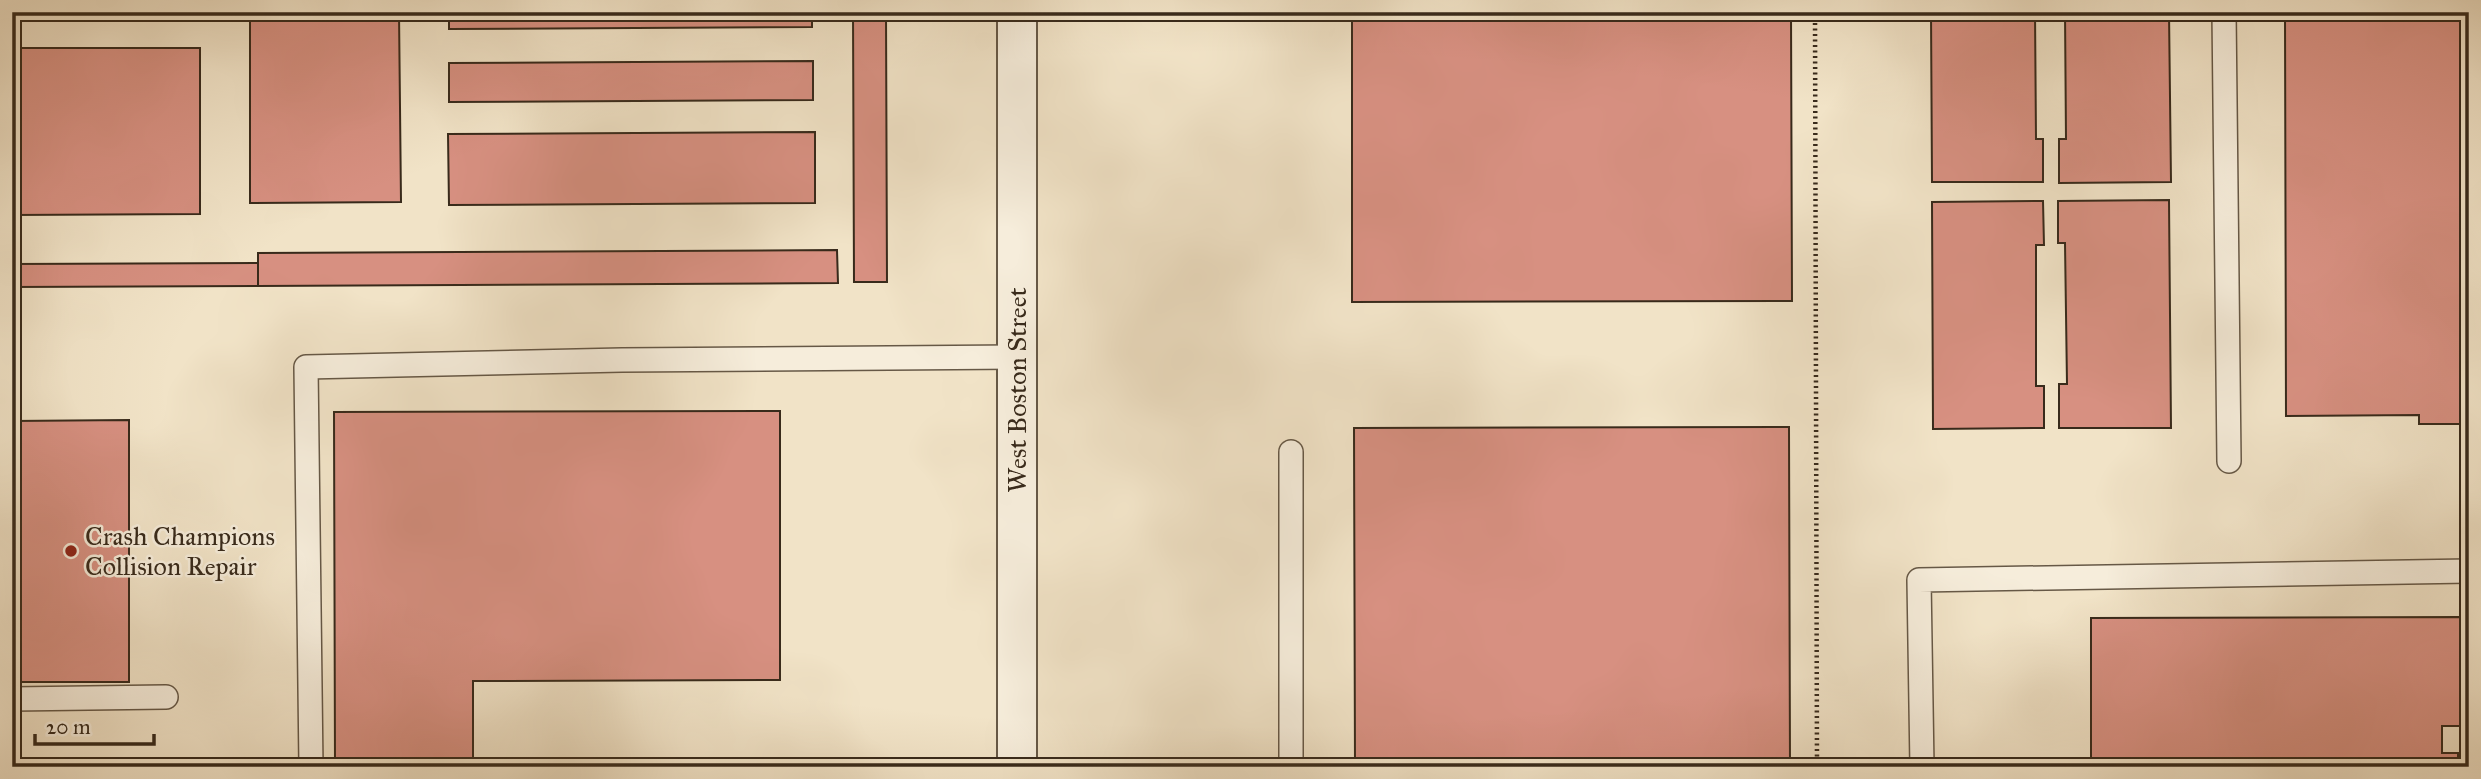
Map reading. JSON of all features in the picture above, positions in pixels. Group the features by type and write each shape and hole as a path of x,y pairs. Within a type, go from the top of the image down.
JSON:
{"street":[{"name":"West Boston Street","path":"1017,12 1017,767"}],"lane":[{"path":"2224,12 2229,461"},
{"path":"311,767 306,367 622,360 1017,357"},
{"path":"1291,452 1291,767"},
{"path":"1922,767 1919,580 2469,571"},
{"path":"12,699 166,697"}],"path":[{"path":"1815,12 1817,767"}],"building":[{"path":"12,12 199,12 199,14 12,15"},
{"path":"250,12 399,12 401,202 250,203"},
{"path":"449,12 812,12 812,27 449,29"},
{"path":"853,12 886,12 887,282 854,282"},
{"path":"1352,12 1791,12 1792,301 1352,302"},
{"path":"1931,12 2035,12 2036,139 2043,139 2043,182 1932,182"},
{"path":"2065,12 2169,12 2171,182 2059,183 2059,139 2066,139"},
{"path":"2285,12 2465,12 2466,424 2419,424 2419,415 2286,416"},
{"path":"12,48 200,48 200,214 12,215"},
{"path":"813,61 813,100 449,102 449,63"},
{"path":"815,132 815,203 449,205 448,134"},
{"path":"2169,200 2171,428 2059,428 2059,384 2067,384 2065,243 2058,243 2058,201"},
{"path":"2043,201 2044,245 2036,245 2036,386 2044,386 2044,428 1933,429 1932,202"},
{"path":"837,250 838,283 258,286 258,253"},
{"path":"258,263 258,286 12,287 12,264"},
{"path":"780,411 780,680 473,681 473,767 335,767 334,412"},
{"name":"Crash Champions Collision Repair","path":"129,420 129,682 12,682 12,421"},
{"path":"1789,427 1790,767 1355,767 1354,428"},
{"path":"2461,617 2461,726 2442,726 2442,753 2458,753 2458,767 2091,767 2091,618"}],"place":[{"name":"Crash Champions Collision Repair","path":"71,551"}]}
